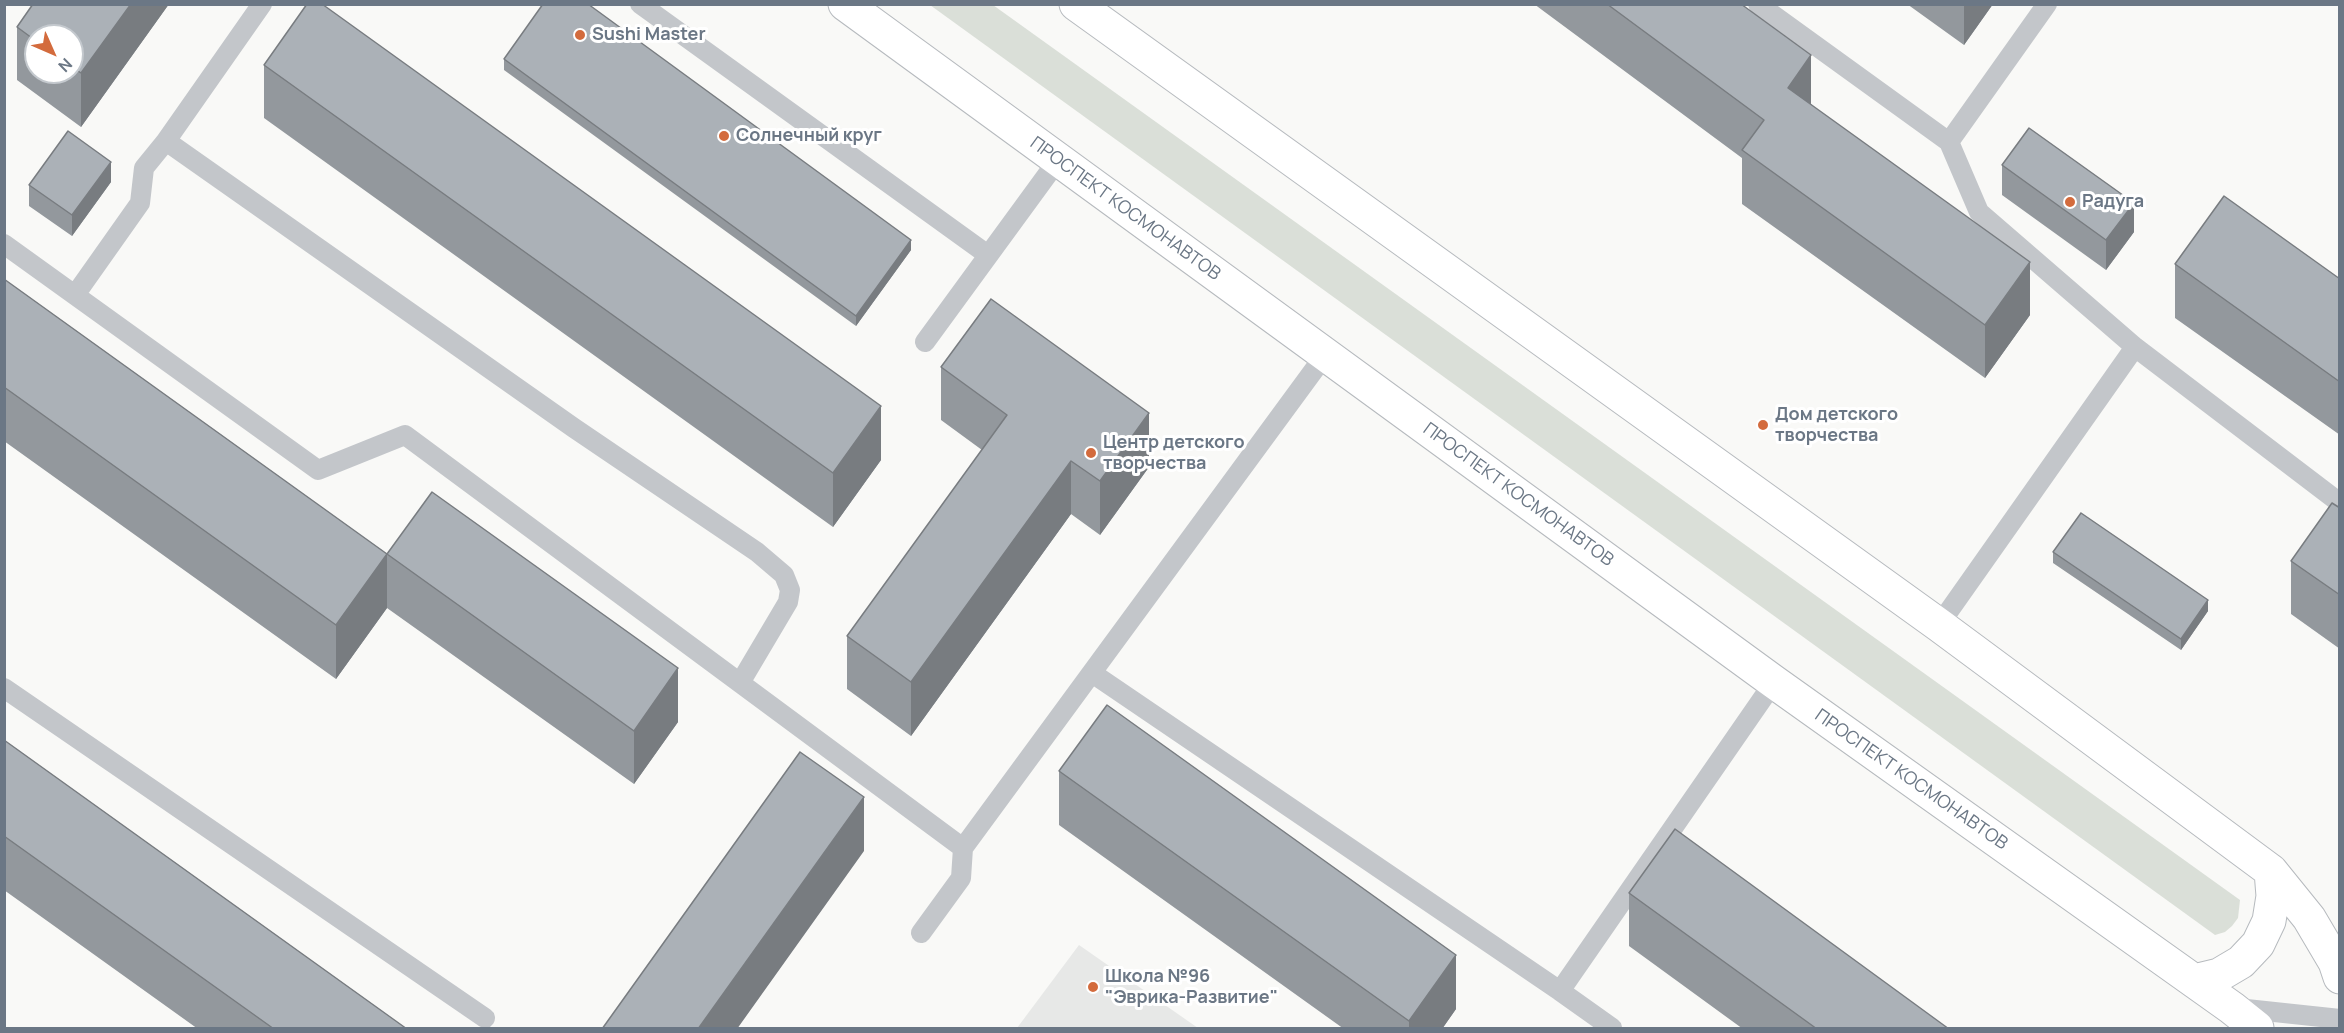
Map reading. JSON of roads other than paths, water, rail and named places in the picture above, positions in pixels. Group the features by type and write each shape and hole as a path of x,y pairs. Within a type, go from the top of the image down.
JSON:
{"main road":[{"name":"ПРОСПЕКТ КОСМОНАВТОВ","path":"845,4 1774,682 2232,1008 2257,1029"},
{"path":"1076,4 1939,625 2271,871 2309,918 2335,962 2340,977"},
{"path":"2194,981 2219,975 2241,962 2258,944 2269,921 2273,896 2271,871"}],"lane":[{"path":"75,295 140,203 144,168 166,141 262,4"},
{"path":"640,4 988,255"},
{"path":"1758,4 1949,142 1979,212 2135,347 2340,502"},
{"path":"1949,142 2047,4"},
{"path":"166,141 574,428 757,552 784,575 790,590 788,602 740,683"},
{"path":"925,342 1058,160"},
{"path":"4,244 318,470 405,435 963,848"},
{"path":"1939,625 2135,347"},
{"path":"921,933 962,878 963,848 1325,356"},
{"path":"1092,673 1560,991 1612,1029"},
{"path":"1560,991 1774,682"},
{"path":"4,688 485,1018"},
{"path":"2232,1008 2340,1019"}],"place":[{"name":"Sushi Master","path":"580,35"},
{"name":"Солнечный круг","path":"724,136"},
{"name":"Радуга","path":"2070,202"},
{"name":"Дом детского творчества","path":"1763,425"},
{"name":"Центр детского творчества","path":"1091,453"},
{"name":"Школа №96 \"Эврика-Развитие\"","path":"1093,987"}]}
